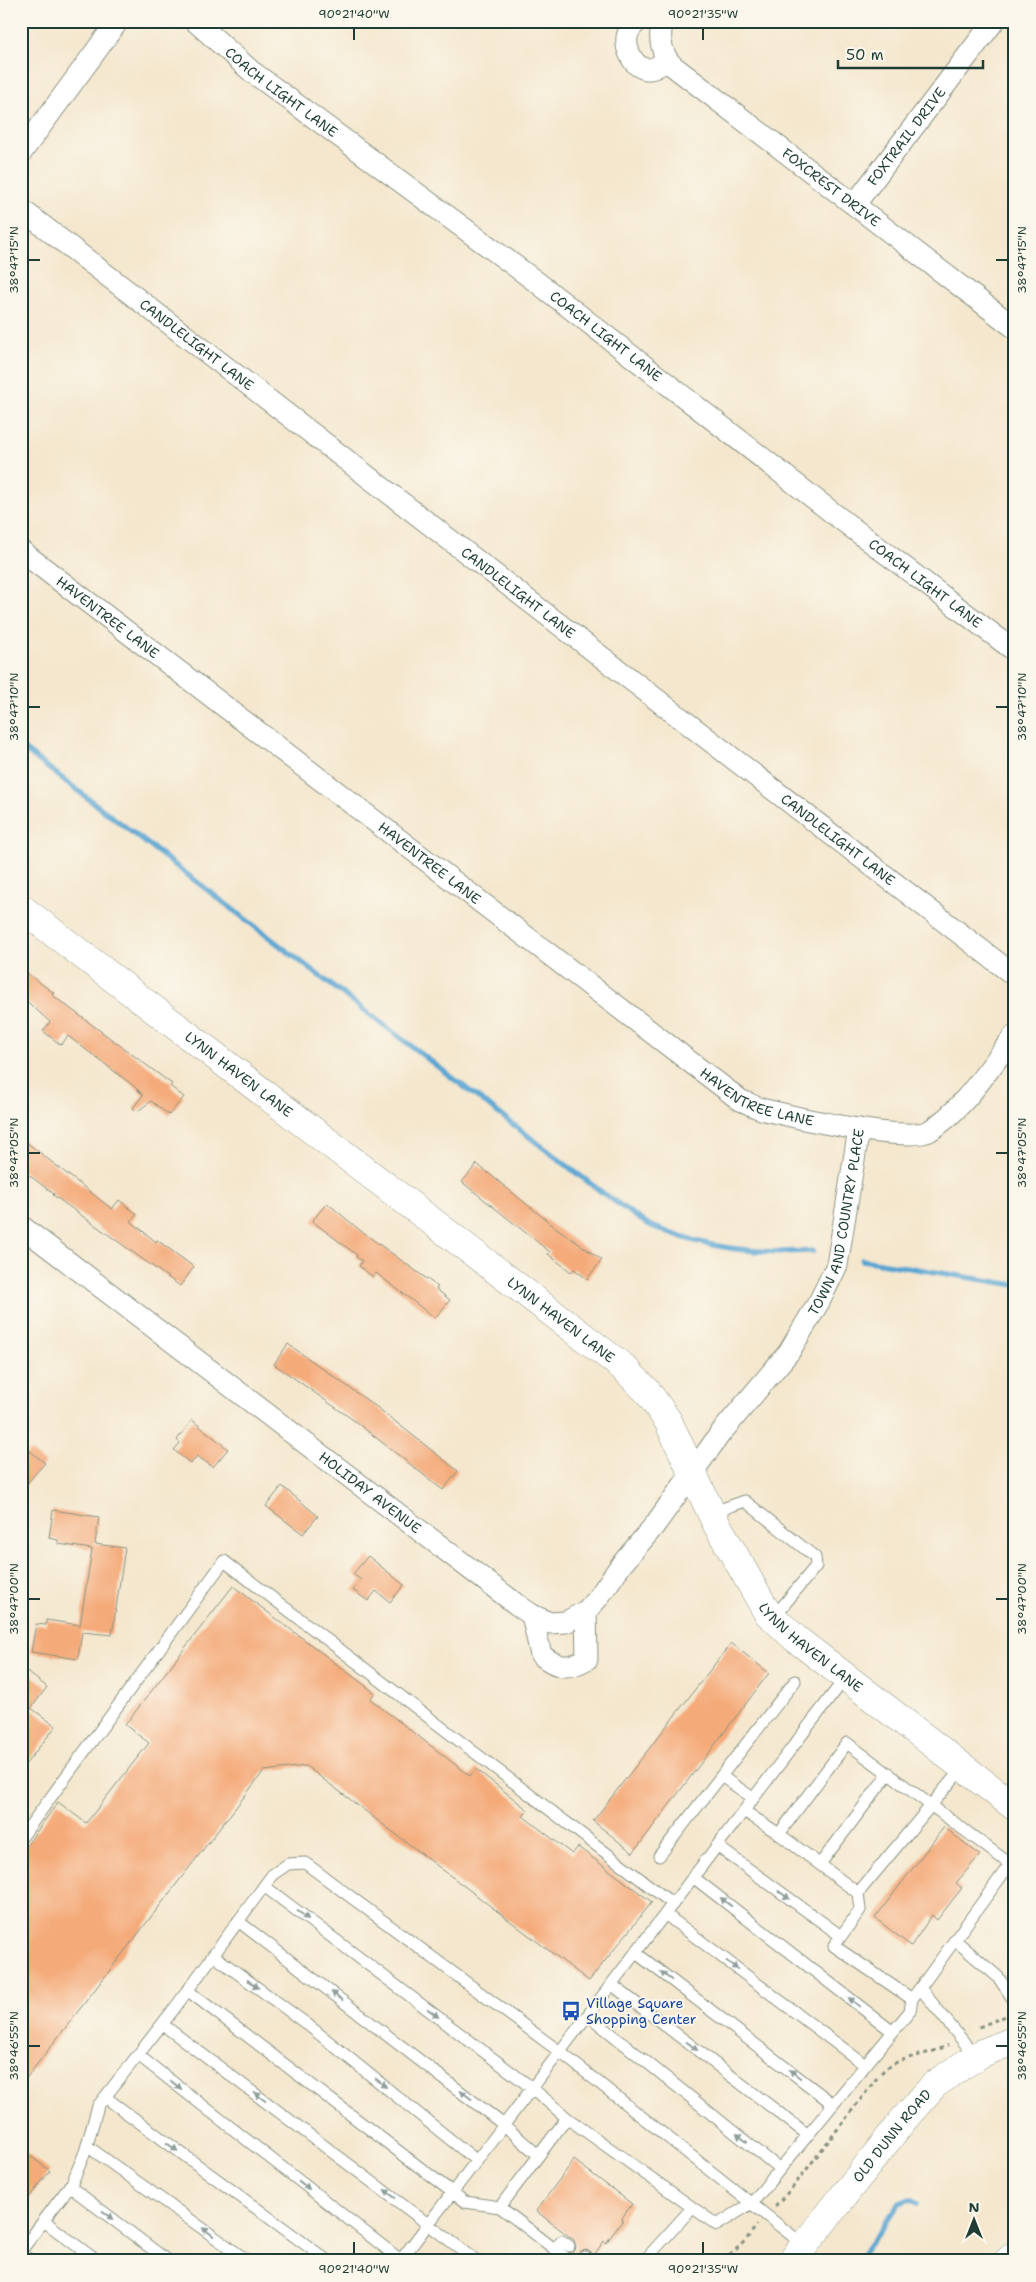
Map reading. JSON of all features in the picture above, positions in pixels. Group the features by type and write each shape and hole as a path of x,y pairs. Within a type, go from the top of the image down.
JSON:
{"street":[{"path":"21,152 118,21"},
{"name":"COACH LIGHT LANE","path":"195,21 251,71 538,283 1015,651"},
{"path":"638,21 627,35 629,53 636,64 642,68 654,68 666,60 662,30"},
{"name":"FOXTRAIL DRIVE","path":"856,204 994,21"},
{"name":"FOXCREST DRIVE","path":"666,60 856,204 1015,328"},
{"name":"CANDLELIGHT LANE","path":"21,208 1015,976"},
{"name":"HAVENTREE LANE","path":"21,551 740,1100 762,1110 859,1129"},
{"name":"LYNN HAVEN LANE","path":"21,908 623,1367 647,1390 668,1421 711,1513 767,1612 796,1639 1015,1807"},
{"name":"TOWN AND COUNTRY PLACE","path":"692,1472 720,1434 788,1352 820,1300 837,1264 859,1129 906,1135 927,1132 944,1120 962,1102 1015,1035"},
{"name":"HOLIDAY AVENUE","path":"21,1226 532,1616 550,1624 566,1622 586,1611 654,1526 692,1472"},
{"path":"532,1616 541,1655 555,1666 574,1666 586,1660 586,1611"},
{"name":"OLD DUNN ROAD","path":"799,2253 904,2119 935,2084 976,2057 1008,2029"},
{"path":"1008,2261 1015,2255"}],"lane":[{"path":"711,1513 745,1501 815,1557 816,1566 773,1618"},
{"path":"21,1838 224,1560 673,1904"},
{"path":"138,2055 401,2260 846,1677"},
{"path":"659,1856 795,1681"},
{"path":"264,1886 532,2088 567,2118 717,2225 752,2203 893,2032 910,2011 912,1998 1010,1864 847,1743 779,1834"},
{"path":"858,1893 963,1767"},
{"path":"820,1864 889,1773"},
{"path":"721,1776 753,1798"},
{"path":"744,1811 779,1834 858,1893 860,1910 834,1946 912,1998"},
{"path":"717,1846 841,1936"},
{"path":"31,2261 21,2252 69,2186 87,2146 95,2112 272,1875 284,1865 305,1863 560,2052 752,2203 799,2253"},
{"path":"693,1877 893,2032"},
{"path":"665,1914 865,2065"},
{"path":"238,1921 504,2125 538,2155"},
{"path":"954,1940 998,1977 1015,2002"},
{"path":"636,1953 833,2104"},
{"path":"213,1955 308,2025 477,2161"},
{"path":"612,1984 808,2135"},
{"path":"920,1988 976,2057"},
{"path":"187,1990 452,2193 465,2202 500,2207 570,2261"},
{"path":"588,2015 780,2169"},
{"path":"162,2024 429,2223 477,2261"},
{"path":"105,2098 328,2261"},
{"path":"500,2207 567,2118"},
{"path":"87,2146 248,2261"},
{"path":"69,2186 168,2261"},
{"path":"644,2261 692,2208"},
{"path":"44,2221 97,2261"},
{"path":"554,2248 562,2240 569,2246"}],"path":[{"path":"978,2028 1008,2029"},
{"path":"782,2198 793,2187 882,2072 899,2060 931,2053 943,2047"},
{"path":"724,2261 746,2240 752,2230"}],"building":[{"path":"21,969 54,993 52,995 172,1084 170,1086 184,1097 169,1115 151,1101 137,1112 133,1108 143,1095 135,1087 68,1036 61,1045 43,1031 50,1022 21,996"},
{"path":"21,1138 112,1209 119,1200 137,1214 131,1221 156,1242 157,1240 194,1267 180,1286 53,1195 21,1169"},
{"path":"477,1164 555,1227 602,1260 587,1279 574,1269 571,1272 548,1254 550,1252 462,1182"},
{"path":"327,1203 361,1231 438,1287 436,1289 450,1300 435,1318 376,1273 373,1277 359,1266 362,1261 356,1257 357,1255 312,1221"},
{"path":"288,1344 378,1408 458,1471 443,1490 356,1422 274,1364"},
{"path":"192,1420 228,1449 213,1467 197,1456 191,1464 174,1450 180,1443 177,1440"},
{"path":"30,1451 45,1463 21,1490 21,1460"},
{"path":"282,1486 318,1516 303,1534 266,1506"},
{"path":"53,1510 99,1517 95,1544 125,1548 112,1635 82,1632 78,1659 31,1652 36,1624 46,1625 46,1620 80,1625 92,1549 58,1544 58,1540 49,1538"},
{"path":"368,1556 404,1585 390,1602 376,1591 368,1601 353,1590 361,1580 353,1574"},
{"path":"233,1586 375,1693 370,1699 470,1776 476,1769 528,1810 523,1816 572,1854 578,1847 652,1902 589,1981 306,1766 264,1771 21,2085 21,1853 58,1802 86,1823 149,1743 125,1725"},
{"path":"731,1643 769,1673 633,1853 593,1821"},
{"path":"21,1667 47,1687 30,1710 21,1703"},
{"path":"31,1708 56,1726 21,1770 21,1721"},
{"path":"944,1827 980,1855 956,1883 962,1888 937,1920 932,1915 911,1946 875,1918"},
{"path":"21,2149 50,2171 21,2208"},
{"path":"574,2160 632,2204 606,2243 604,2241 594,2255 587,2250 580,2251 579,2261 572,2253 576,2247 574,2240 536,2211"}],"waterway":[{"path":"21,747 604,1194 640,1219 672,1234 711,1245 772,1252 813,1251"},
{"path":"862,1260 1015,1285"},
{"path":"857,2261 900,2203 910,2199 917,2203"}],"place":[{"name":"Village Square Shopping Center","path":"571,2011"}]}
